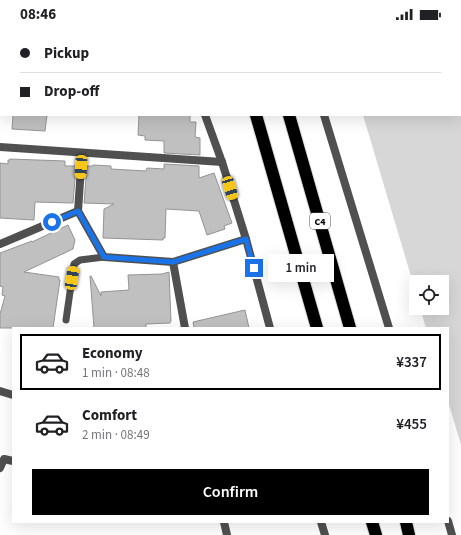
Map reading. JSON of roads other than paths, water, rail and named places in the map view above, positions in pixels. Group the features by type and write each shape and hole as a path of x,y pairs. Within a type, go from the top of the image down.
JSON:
{"highway":[{"path":"256,116 317,327"},
{"name":"C4","path":"289,116 350,327"},
{"path":"372,523 376,535"},
{"path":"406,523 409,535"}],"street":[{"path":"205,116 222,162 246,239 270,327"},
{"path":"324,116 389,327"},
{"path":"0,147 222,162"},
{"path":"82,152 78,211 104,257 173,262 246,239"},
{"path":"0,244 78,211"},
{"path":"173,262 185,327"},
{"path":"0,391 12,395"},
{"path":"0,468 4,459 12,461"},
{"path":"224,523 228,535"},
{"path":"322,523 325,535"},
{"path":"449,523 452,535"}],"lane":[{"path":"66,320 74,264 80,260 104,257"}]}
